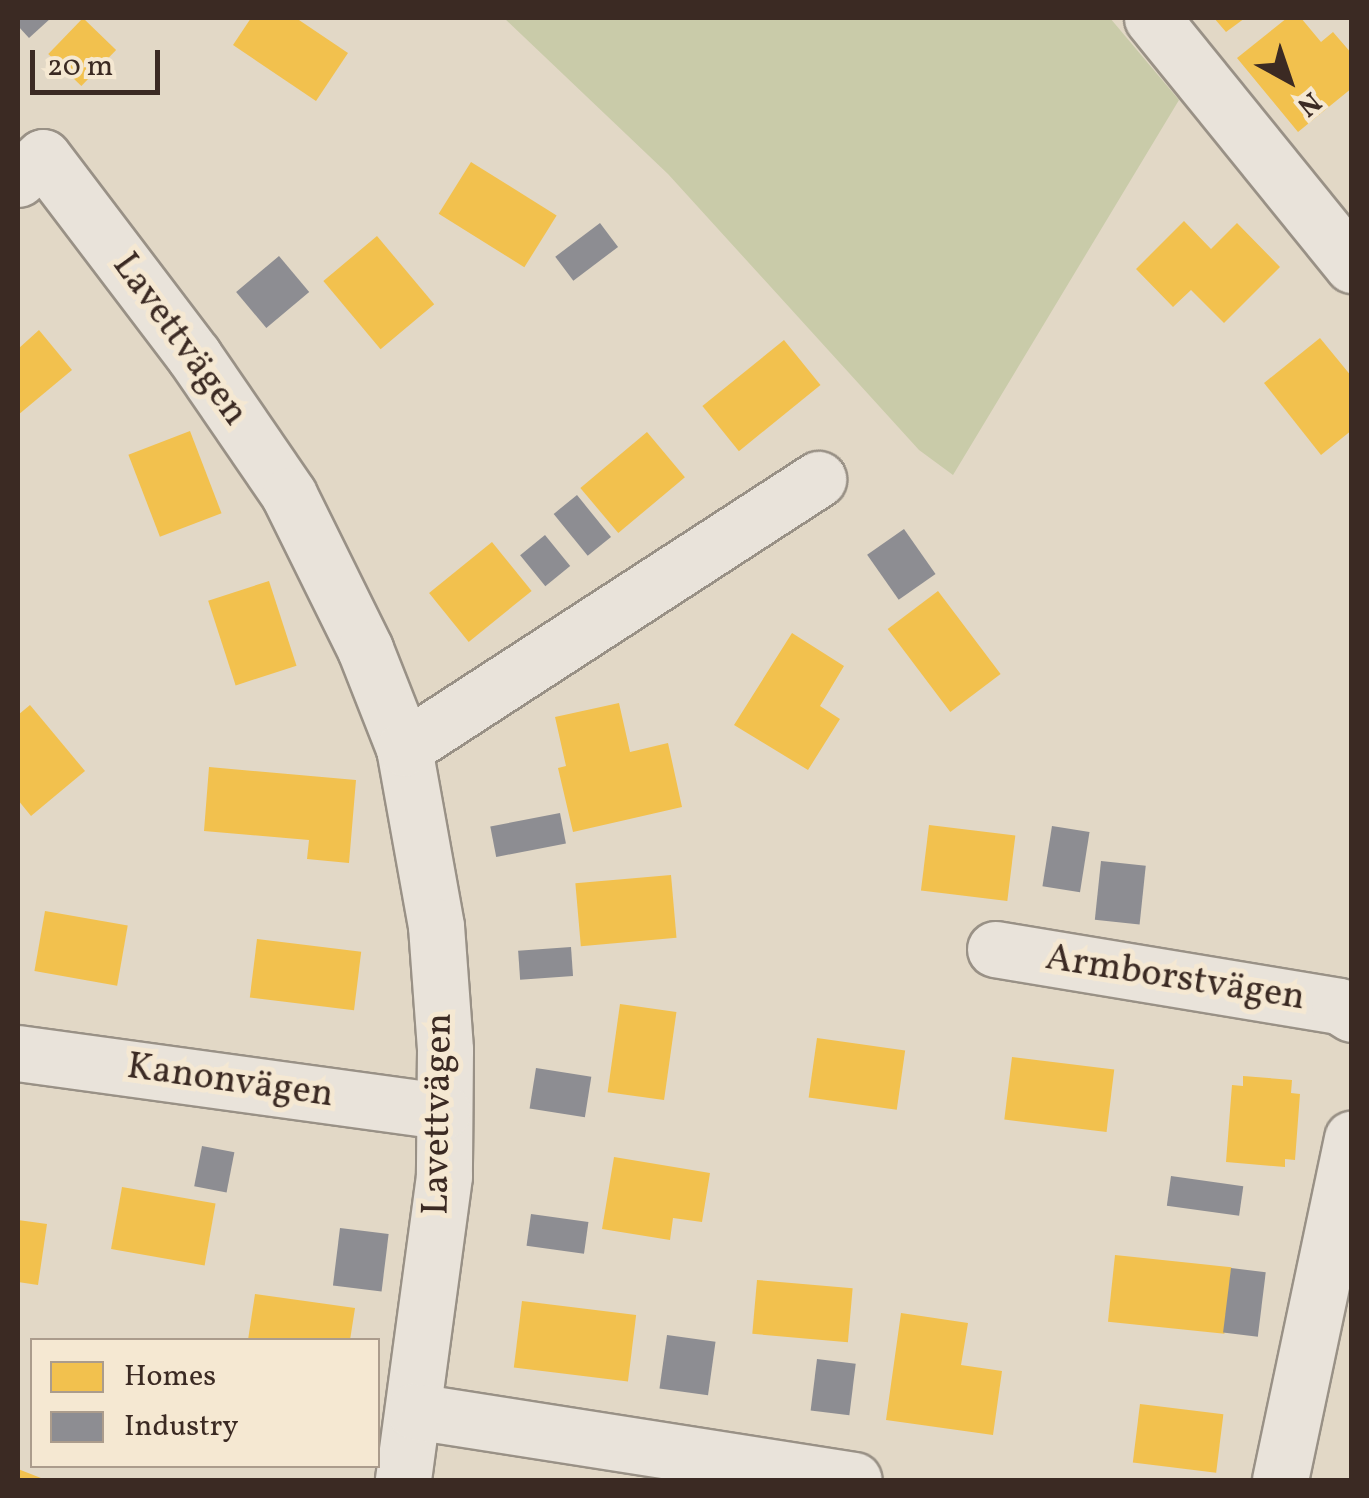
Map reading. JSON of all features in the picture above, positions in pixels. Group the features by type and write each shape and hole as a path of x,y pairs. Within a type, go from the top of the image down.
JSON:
{"street":[{"path":"1152,18 1352,265"},
{"name":"Lavettvägen","path":"26,155 194,356 289,495 365,650 404,748 436,926 445,1050 444,1176 403,1480"},
{"path":"404,748 818,479"},
{"name":"Armborstvägen","path":"995,950 1339,1006 1352,1014"},
{"name":"Kanonvägen","path":"18,1053 443,1112"},
{"path":"1280,1480 1352,1138"},
{"path":"414,1412 854,1480"}],"green space":[{"path":"504,18 1110,18 1179,100 953,475 919,450 668,174"}],"building: Homes":[{"path":"83,18 116,50 81,86 48,54"},
{"path":"251,18 296,18 348,53 316,101 233,45"},
{"path":"1214,18 1245,18 1226,32"},
{"path":"1287,18 1301,18 1321,42 1333,32 1352,54 1352,88 1298,132 1237,58"},
{"path":"471,162 557,216 524,267 439,214"},
{"path":"1184,221 1211,249 1237,223 1280,267 1224,323 1191,290 1173,307 1136,269"},
{"path":"377,236 434,304 381,349 323,281"},
{"path":"39,330 72,370 18,415 18,349"},
{"path":"1320,338 1352,377 1352,430 1321,455 1264,383"},
{"path":"784,340 821,385 739,451 702,406"},
{"path":"190,431 222,513 160,537 128,455"},
{"path":"647,432 685,477 618,533 580,488"},
{"path":"492,542 532,591 469,642 429,593"},
{"path":"269,581 297,666 236,685 208,601"},
{"path":"938,591 1001,674 950,712 888,629"},
{"path":"792,633 844,666 820,706 840,719 808,770 734,725"},
{"path":"619,703 630,752 668,743 682,807 573,832 558,768 566,766 555,717"},
{"path":"30,705 85,771 31,816 18,800 18,715"},
{"path":"209,767 356,780 349,863 307,859 309,840 204,831"},
{"path":"929,825 1015,836 1007,901 921,891"},
{"path":"671,875 676,938 581,946 575,883"},
{"path":"45,911 128,926 117,986 34,971"},
{"path":"257,939 361,952 354,1010 250,998"},
{"path":"620,1004 676,1012 664,1100 608,1092"},
{"path":"817,1038 905,1050 897,1110 809,1097"},
{"path":"1012,1057 1114,1070 1107,1132 1004,1120"},
{"path":"1243,1076 1292,1080 1291,1093 1300,1094 1295,1160 1285,1159 1285,1167 1226,1162 1232,1085 1243,1086"},
{"path":"614,1157 710,1173 702,1222 673,1218 670,1240 602,1229"},
{"path":"122,1187 216,1203 205,1266 111,1249"},
{"path":"18,1220 47,1224 38,1285 18,1282"},
{"path":"1115,1255 1231,1267 1224,1334 1108,1322"},
{"path":"757,1280 853,1288 848,1342 752,1334"},
{"path":"255,1294 355,1308 350,1338 248,1338"},
{"path":"522,1301 636,1315 628,1382 514,1368"},
{"path":"901,1313 968,1323 961,1365 1002,1371 993,1435 886,1420"},
{"path":"1140,1404 1223,1414 1216,1473 1133,1463"},
{"path":"18,1469 46,1480 18,1480"}],"building: Industry":[{"path":"18,18 51,18 29,38 18,26"},
{"path":"600,223 618,247 573,281 555,257"},
{"path":"279,256 309,292 266,328 236,292"},
{"path":"577,495 611,537 588,556 554,514"},
{"path":"904,529 936,574 899,600 867,555"},
{"path":"545,535 570,566 545,586 520,555"},
{"path":"560,813 566,843 496,857 490,827"},
{"path":"1052,826 1090,832 1080,892 1042,886"},
{"path":"1101,861 1146,866 1140,924 1095,920"},
{"path":"571,947 573,976 520,980 518,951"},
{"path":"536,1068 591,1077 585,1117 530,1108"},
{"path":"202,1146 234,1152 227,1193 194,1186"},
{"path":"1171,1176 1243,1186 1239,1216 1167,1206"},
{"path":"531,1214 588,1222 584,1254 527,1246"},
{"path":"340,1228 389,1234 382,1292 333,1286"},
{"path":"1231,1268 1266,1272 1258,1337 1223,1333"},
{"path":"667,1335 716,1342 708,1395 659,1388"},
{"path":"817,1359 856,1364 849,1415 811,1411"}]}
